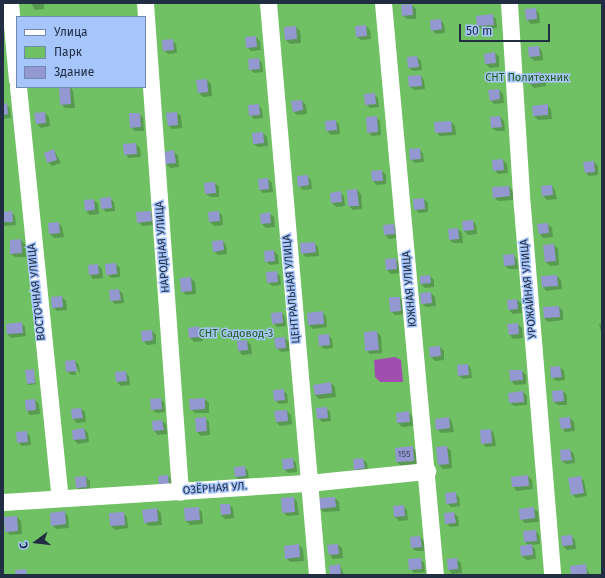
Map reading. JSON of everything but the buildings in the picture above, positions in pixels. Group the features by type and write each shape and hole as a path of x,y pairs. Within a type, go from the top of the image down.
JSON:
{"lane":[{"path":"10,3 16,69"},
{"name":"НАРОДНАЯ УЛИЦА","path":"145,3 146,16"},
{"name":"ЦЕНТРАЛЬНАЯ УЛИЦА","path":"268,3 317,575"},
{"name":"ЮЖНАЯ УЛИЦА","path":"383,3 427,471 435,575"},
{"name":"УРОЖАЙНАЯ УЛИЦА","path":"509,3 521,199 552,575"},
{"name":"НАРОДНАЯ УЛИЦА","path":"146,17 180,492"},
{"name":"ВОСТОЧНАЯ УЛИЦА","path":"18,88 60,497"},
{"name":"ОЗЁРНАЯ УЛ.","path":"3,502 60,497 180,492 308,483 427,471"}],"green space":[{"name":"СНТ Садовод-3","path":"3,3 602,3 602,575 3,575"}],"shaded area":[{"path":"395,357 401,360 403,382 380,382 375,377 374,360"}],"park label":[{"name":"СНТ Политехник","path":"527,78"}]}
